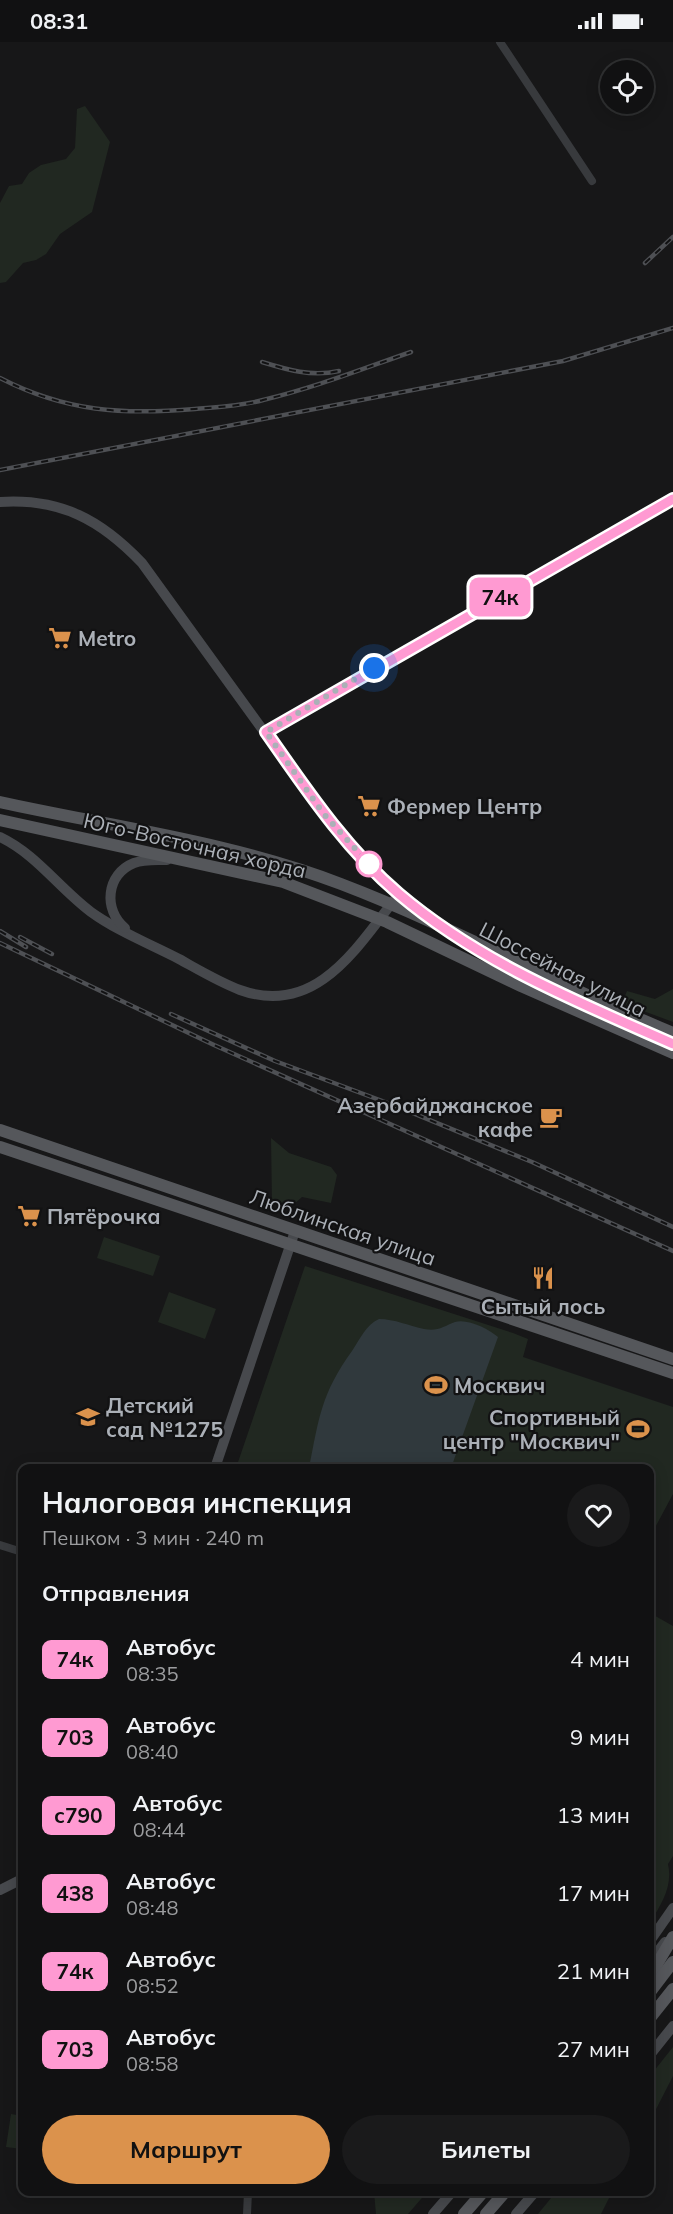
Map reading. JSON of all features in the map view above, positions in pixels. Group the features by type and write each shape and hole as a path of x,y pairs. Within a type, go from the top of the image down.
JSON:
{"main road":[{"name":"Шоссейная улица","path":"0,502 34,502 74,513 103,526 122,542 142,563 323,813 399,894 447,930 519,973 673,1044"},
{"name":"Юго-Восточная хорда","path":"0,802 227,849 288,866 403,910 673,1033"},
{"name":"Юго-Восточная хорда","path":"0,820 214,865 283,882 387,922 521,986 673,1053"},
{"path":"0,837 36,860 92,913 241,990 281,995 319,983 337,969 399,894"},
{"path":"140,938 122,927 112,910 111,890 120,873 136,862 151,860 214,865"},
{"name":"Люблинская улица","path":"0,1130 673,1359"},
{"name":"Люблинская улица","path":"0,1147 673,1372"},
{"path":"216,1464 295,1231"},
{"path":"0,1890 18,1881"},
{"path":"654,1935 673,1908"},
{"path":"654,1957 673,1935"},
{"path":"654,1969 673,1935"},
{"path":"654,1987 673,1962"},
{"path":"654,2013 673,1989"},
{"path":"654,2050 673,2026"},
{"path":"433,2214 449,2196"},
{"path":"464,2214 480,2196"},
{"path":"486,2214 502,2196"},
{"path":"516,2214 532,2196"}],"street":[{"path":"500,42 592,181"},
{"path":"266,732 673,499"},
{"path":"0,1545 18,1551"},
{"path":"247,2214 248,2196"}],"shaded area":[{"path":"85,106 110,142 92,212 60,234 46,254 36,260 23,263 6,282 0,283 0,203 9,186 22,184 29,173 41,165 66,159 75,148 77,109"},
{"path":"673,989 673,1022 622,1003 627,991 655,999"},
{"path":"271,1138 289,1153 331,1167 337,1175 331,1203 302,1197 294,1204 272,1204"},
{"path":"104,1237 160,1256 153,1276 97,1258"},
{"name":"Москвич","path":"305,1266 513,1333 528,1339 523,1357 673,1407 673,1494 654,1530 654,1464 237,1464"},
{"path":"169,1292 216,1309 205,1339 158,1322"},
{"path":"379,1319 385,1319 433,1330 460,1321 484,1328 498,1337 452,1464 310,1464 327,1394 342,1366 370,1325"},
{"path":"654,1615 673,1626 673,1856 668,1864 668,1887 654,1916"},
{"path":"673,2047 673,2076 654,2113 654,2071"},
{"path":"11,2114 18,2115 18,2148 6,2147"},
{"path":"374,2196 424,2196 408,2214 376,2214"},
{"path":"553,2196 610,2196 601,2214 538,2214"}],"railway":[{"path":"645,263 673,237"},
{"path":"0,470 563,361 673,328"},
{"path":"0,378 48,398 72,404 119,411 169,411 255,402 319,384 411,352"},
{"path":"262,362 309,373 339,371"},
{"path":"0,931 26,947"},
{"path":"20,937 52,954"},
{"path":"0,943 214,1045 673,1251"},
{"path":"171,1014 275,1061 393,1105 532,1162 673,1227"}],"bus line":[{"name":"74к","path":"673,499 304,708 266,732 323,813 399,894 447,930 519,973 673,1044"}],"place":[{"name":"Metro","path":"60,638"},
{"name":"Фермер Центр","path":"369,806"},
{"name":"Азербайджанское кафе","path":"551,1117"},
{"name":"Пятёрочка","path":"29,1216"},
{"name":"Сытый лось","path":"543,1278"},
{"name":"Москвич","path":"436,1385"},
{"name":"Детский сад №1275","path":"88,1417"},
{"name":"Спортивный центр \"Москвич\"","path":"638,1429"}],"route":[{"path":"369,864 323,813 266,732 374,668"}]}
